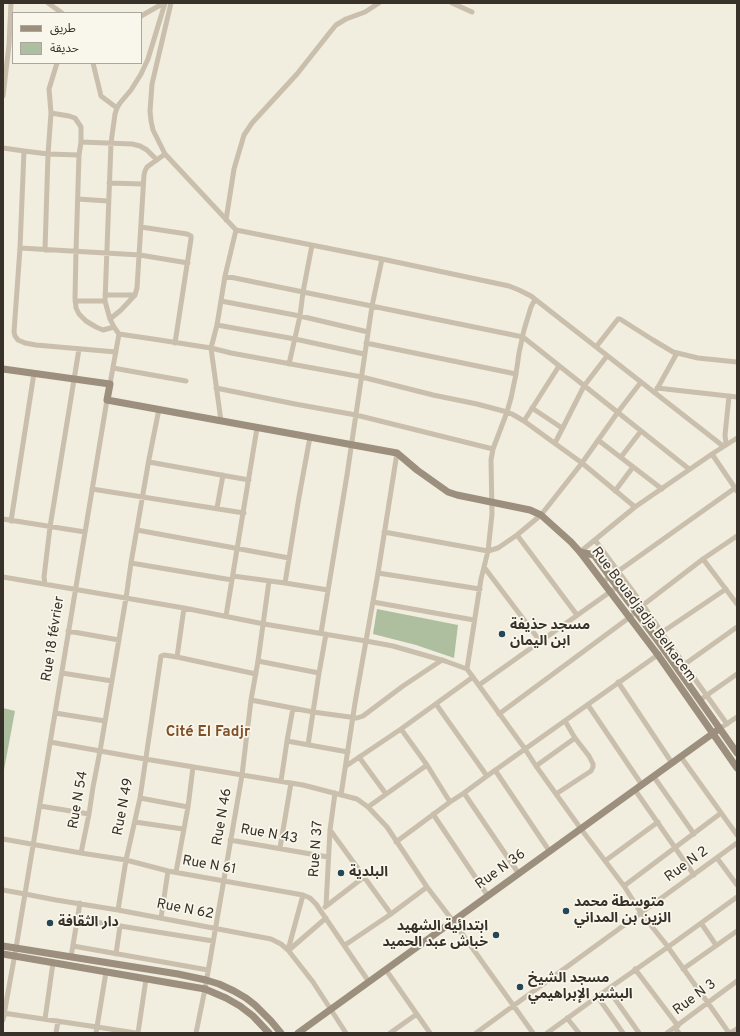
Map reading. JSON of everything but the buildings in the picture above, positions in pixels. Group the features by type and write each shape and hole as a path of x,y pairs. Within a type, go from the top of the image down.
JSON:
{"street":[{"path":"3,96 10,58 11,3"},
{"path":"48,3 61,12"},
{"path":"142,15 165,3"},
{"path":"165,3 148,59 131,90 117,108 110,143 105,302 110,318 119,334 211,348 362,377 507,412 524,421 582,463 635,508"},
{"path":"171,3 152,84 150,111 153,130 165,154 236,230 382,259 509,286 520,290 536,300 641,382 656,390 725,445"},
{"path":"226,220 234,169 244,135 252,123 297,74 336,25 346,19 365,12 379,3"},
{"path":"452,3 472,12"},
{"path":"45,250 48,154 51,113 49,90 58,64"},
{"path":"94,64 101,96 117,108"},
{"path":"51,113 75,118 81,126 76,252 76,308 79,314 86,321 96,327 103,330 114,327"},
{"path":"81,142 132,144 147,150 157,160"},
{"path":"3,148 24,152 80,155"},
{"path":"24,152 15,336 18,340 25,343 116,352"},
{"path":"110,318 121,310 135,295 140,255 144,171 147,167 165,154"},
{"path":"109,183 143,184"},
{"path":"78,200 108,201"},
{"path":"141,226 190,235 191,239 188,262 175,343"},
{"path":"220,421 211,348 217,325 225,276 236,230"},
{"path":"289,364 300,316 312,245"},
{"path":"20,248 140,255 188,262"},
{"path":"308,745 319,673 328,590 362,377 364,354 382,259"},
{"path":"225,276 523,337 689,469"},
{"path":"105,295 135,295"},
{"path":"467,669 474,620 488,551 492,514 491,460 493,449 507,412 523,337 531,307 536,300"},
{"path":"75,301 105,302"},
{"path":"221,301 300,316 368,332"},
{"path":"596,347 618,319 622,319 652,340 677,353 698,358 737,362"},
{"path":"217,325 295,339 364,354"},
{"name":"Rue 18 février","path":"3,1020 119,334"},
{"path":"366,343 516,374"},
{"path":"45,584 44,577 50,527 79,349"},
{"path":"656,390 677,353"},
{"path":"555,443 584,386 608,356"},
{"path":"524,421 559,366"},
{"path":"113,368 186,381"},
{"path":"3,369 110,384"},
{"path":"11,521 34,373"},
{"path":"384,532 488,551 498,548 517,535 541,515 582,463 641,382"},
{"path":"216,388 295,404 356,414 493,449"},
{"path":"656,390 737,397"},
{"path":"725,445 729,396"},
{"path":"107,400 397,453 417,470 448,492 530,510 541,515 580,552 635,508 689,469 737,438"},
{"path":"532,408 562,428"},
{"name":"Rue N 54","path":"81,853 159,409"},
{"path":"226,616 257,428"},
{"path":"621,457 641,431"},
{"path":"285,583 310,437"},
{"path":"598,440 662,489"},
{"path":"341,795 397,453"},
{"path":"603,582 736,490 712,454"},
{"path":"149,462 249,480"},
{"path":"615,491 633,467"},
{"path":"217,508 223,475"},
{"path":"92,489 244,513"},
{"path":"3,519 85,532"},
{"path":"137,530 289,558"},
{"path":"517,535 577,615"},
{"path":"499,714 630,618 643,605 703,559 737,536"},
{"path":"595,540 727,724"},
{"name":"Rue Bouadjadja Belkacem","path":"580,552 594,555 678,669 737,753"},
{"name":"Rue Bouadjadja Belkacem","path":"580,552 658,655 737,768"},
{"path":"703,559 737,604"},
{"path":"131,563 328,590"},
{"path":"484,567 540,641"},
{"path":"378,573 480,589"},
{"path":"3,578 184,608 264,624 393,646 467,669 581,829 624,886 641,913 668,947 730,1033 737,1029"},
{"name":"Rue N 46","path":"196,1033 242,776 251,700 264,624 269,581"},
{"path":"479,685 617,587"},
{"path":"655,638 726,589"},
{"path":"373,602 474,620"},
{"path":"184,608 177,657 256,674"},
{"path":"678,669 737,627"},
{"path":"68,632 119,640"},
{"path":"396,842 433,814 664,650"},
{"name":"Rue N 49","path":"118,910 126,860 140,798 160,658 164,655 177,657"},
{"path":"251,700 313,712 353,718 360,717 442,660"},
{"path":"258,661 319,673"},
{"path":"62,673 112,681"},
{"path":"700,700 737,674"},
{"path":"346,766 401,729 473,677"},
{"path":"618,682 672,763"},
{"path":"436,704 487,776"},
{"path":"588,705 642,785"},
{"path":"281,781 293,708"},
{"path":"55,713 105,721"},
{"path":"720,729 737,717"},
{"path":"556,794 591,771 593,767 589,756 575,738 565,721"},
{"path":"401,729 427,765 450,802"},
{"name":"Rue N 36","path":"298,1033 720,729"},
{"path":"536,766 575,738"},
{"path":"50,742 242,776 303,785 357,800 368,807 387,827 427,887 454,921 533,1033"},
{"path":"287,742 348,752"},
{"path":"359,757 386,794"},
{"path":"681,757 737,835"},
{"path":"368,807 427,765"},
{"path":"176,872 188,807 193,767"},
{"path":"495,770 550,852"},
{"path":"654,777 694,834"},
{"path":"280,848 291,783"},
{"path":"636,790 694,875"},
{"name":"Rue N 37","path":"326,906 328,857 334,793"},
{"path":"464,793 519,874"},
{"path":"140,798 188,807"},
{"path":"40,806 89,814"},
{"path":"624,886 721,813"},
{"path":"433,814 488,896"},
{"path":"135,822 183,829"},
{"path":"605,861 658,822"},
{"path":"330,830 391,914"},
{"name":"Rue N 61","path":"3,839 126,860 168,871 303,895 310,898 321,910 369,982"},
{"name":"Rue N 43","path":"230,840 328,857"},
{"name":"Rue N 2","path":"476,1033 737,843"},
{"path":"717,858 737,885"},
{"path":"161,918 168,871"},
{"path":"321,910 364,877"},
{"path":"345,945 391,914 427,887"},
{"name":"Rue N 62","path":"3,890 215,928 270,939 282,944 313,982 346,1033"},
{"path":"288,950 303,895"},
{"path":"547,1033 737,897"},
{"path":"71,957 80,904"},
{"path":"288,950 326,918"},
{"path":"77,919 213,941"},
{"path":"701,923 716,945"},
{"path":"116,954 120,926"},
{"path":"683,969 737,930"},
{"path":"3,946 178,974 206,980 246,998 255,1005 281,1033"},
{"path":"73,946 208,970"},
{"path":"3,954 204,989 226,998 240,1006 253,1016 269,1033"},
{"path":"45,1019 53,963"},
{"path":"635,969 676,1027 678,1033"},
{"path":"386,970 430,1033"},
{"path":"96,1033 106,972"},
{"path":"4,1013 137,1033 146,979"},
{"name":"Rue N 3","path":"667,1033 737,982"},
{"path":"608,988 639,1033"},
{"path":"597,996 623,1033"},
{"path":"390,1033 417,1014"},
{"path":"567,1018 579,1033"},
{"path":"56,1033 58,1021"}],"green space":[{"path":"377,609 458,625 454,658 416,645 373,634"},
{"path":"3,708 15,711 3,775"}],"place":[{"name":"مسجد حذيفة ابن اليمان","path":"502,634"},
{"name":"البلدية","path":"341,873"},
{"name":"متوسطة محمد الزين بن المداني","path":"566,911"},
{"name":"دار الثقافة","path":"50,923"},
{"name":"ابتدائية الشهيد خباش عبد الحميد","path":"496,935"},
{"name":"مسجد الشيخ البشير الإبراهيمي","path":"520,987"}],"district":[{"name":"Cité El Fadjr","path":"208,733"}]}
